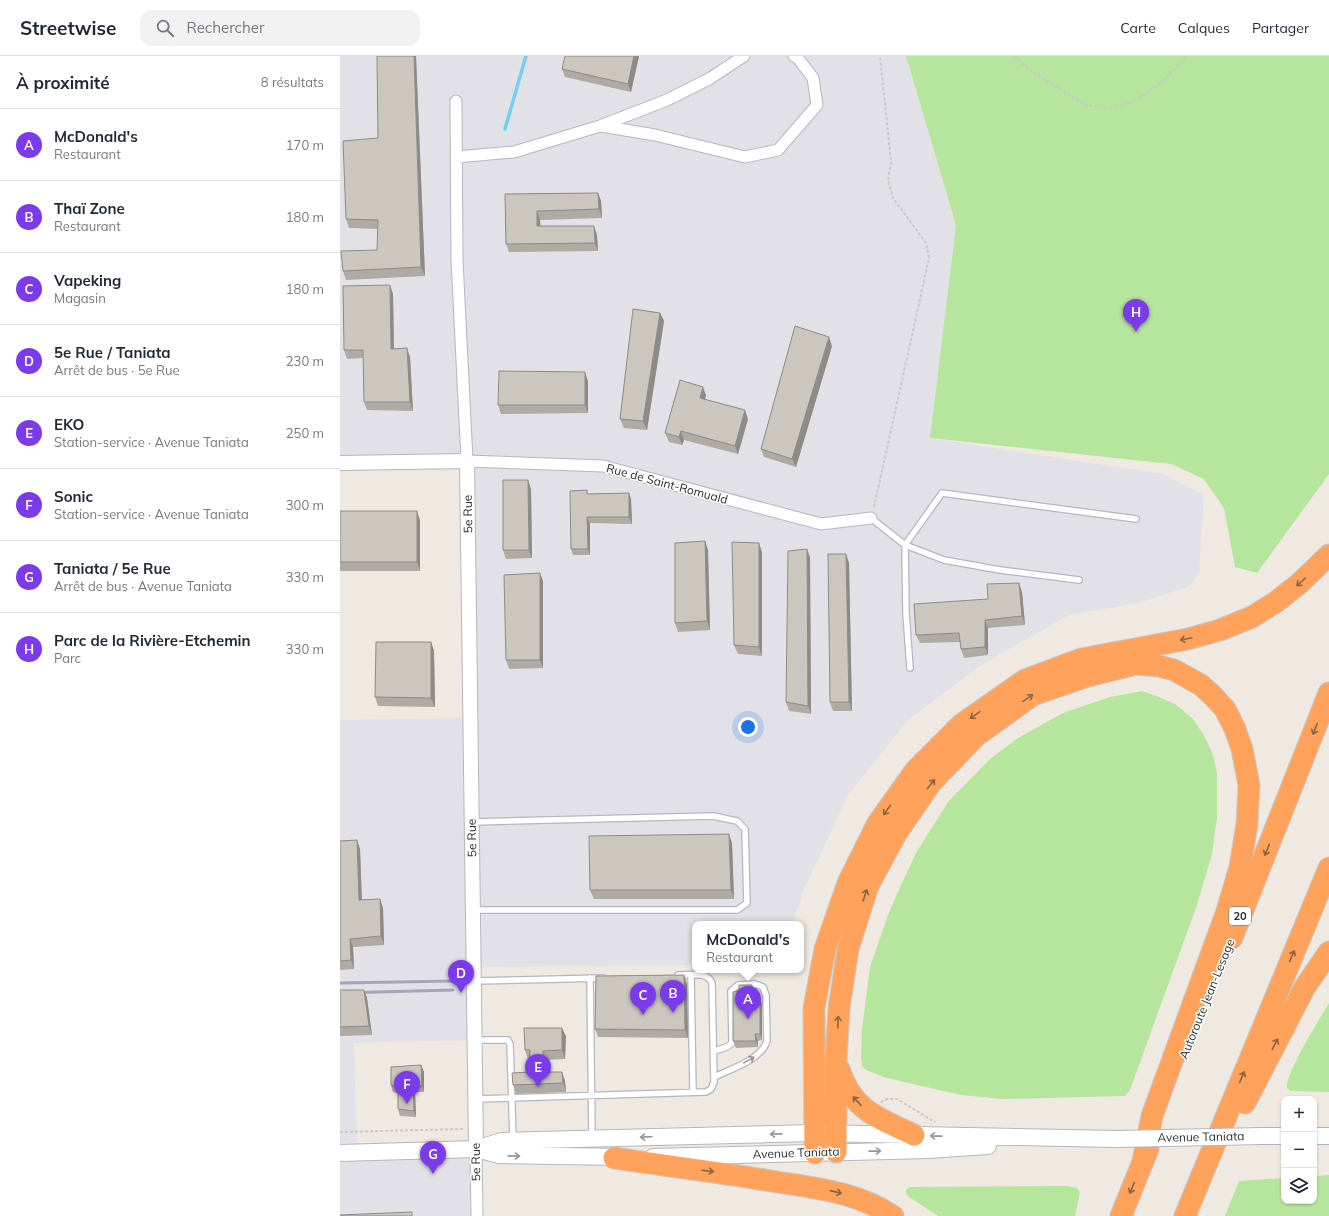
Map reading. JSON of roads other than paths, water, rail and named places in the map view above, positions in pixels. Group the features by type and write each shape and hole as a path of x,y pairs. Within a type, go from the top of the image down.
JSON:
{"highway":[{"path":"815,1143 814,1008 825,949 848,883 874,830 915,771 962,724 1025,680 1081,659 1188,639 1220,630 1252,617 1276,602 1300,583 1329,555"},
{"path":"836,1143 836,1061 839,1008 848,949 868,886 896,834 930,783 976,736 1033,695 1088,676 1136,664 1159,666 1174,670 1200,685 1213,696 1225,709 1235,729 1242,749 1248,785 1247,824 1240,866 1227,911 1152,1116 1143,1161"},
{"name":"Autoroute Jean-Lesage","path":"1121,1216 1329,693"},
{"path":"1185,1216 1329,868"},
{"path":"1188,1216 1210,1184 1244,1104 1306,987 1329,952"},
{"path":"836,1061 843,1083 855,1100 871,1114 914,1135"},
{"path":"614,1158 838,1192 878,1206 892,1216"}],"main road":[{"name":"Avenue Taniata","path":"836,1143 914,1135 1117,1138 1281,1136"},
{"path":"1317,1136 1329,1136"},
{"name":"Avenue Taniata","path":"340,1153 476,1149 502,1142 592,1139 836,1143 928,1150 1117,1138"},
{"name":"Avenue Taniata","path":"476,1149 499,1155 614,1158 815,1143"}],"street":[{"path":"456,157 514,152 600,126 667,100 709,79 744,56"},
{"path":"600,126 655,135 745,157 778,150 816,105 814,78 797,57 794,56"},
{"path":"456,101 458,260 467,461"},
{"name":"Rue de Saint-Romuald","path":"340,463 467,461 603,466 820,524 871,518"},
{"name":"5e Rue","path":"467,461 477,1216"}],"lane":[{"path":"910,668 906,613 905,545 942,493 1136,519"},
{"path":"871,518 905,545 944,560 1000,570 1079,580"},
{"path":"472,822 713,816 737,821 745,829 747,903 737,910 473,910"},
{"path":"691,975 693,1092"},
{"path":"475,1100 706,1092 711,1089 714,1082 712,983 710,978 704,975 675,976"},
{"path":"590,978 592,1139"},
{"path":"474,981 606,978"},
{"path":"714,1051 727,1047 732,1043 730,992 738,985 755,984 763,987 766,995 767,1041 765,1047 753,1058 714,1077"},
{"path":"474,1040 508,1040 510,1044 514,1141"}],"waterway":[{"path":"505,129 526,56"}],"railway":[{"path":"340,983 453,981"},
{"path":"340,993 453,990"}],"place":[{"name":"Parc de la Rivière-Etchemin","path":"1136,332"},
{"name":"5e Rue / Taniata","path":"461,993"},
{"name":"Thaï Zone","path":"673,1013"},
{"name":"Vapeking","path":"643,1015"},
{"name":"McDonald's","path":"748,1019"},
{"name":"EKO","path":"538,1087"},
{"name":"Sonic","path":"407,1104"},
{"name":"Taniata / 5e Rue","path":"433,1174"}]}
